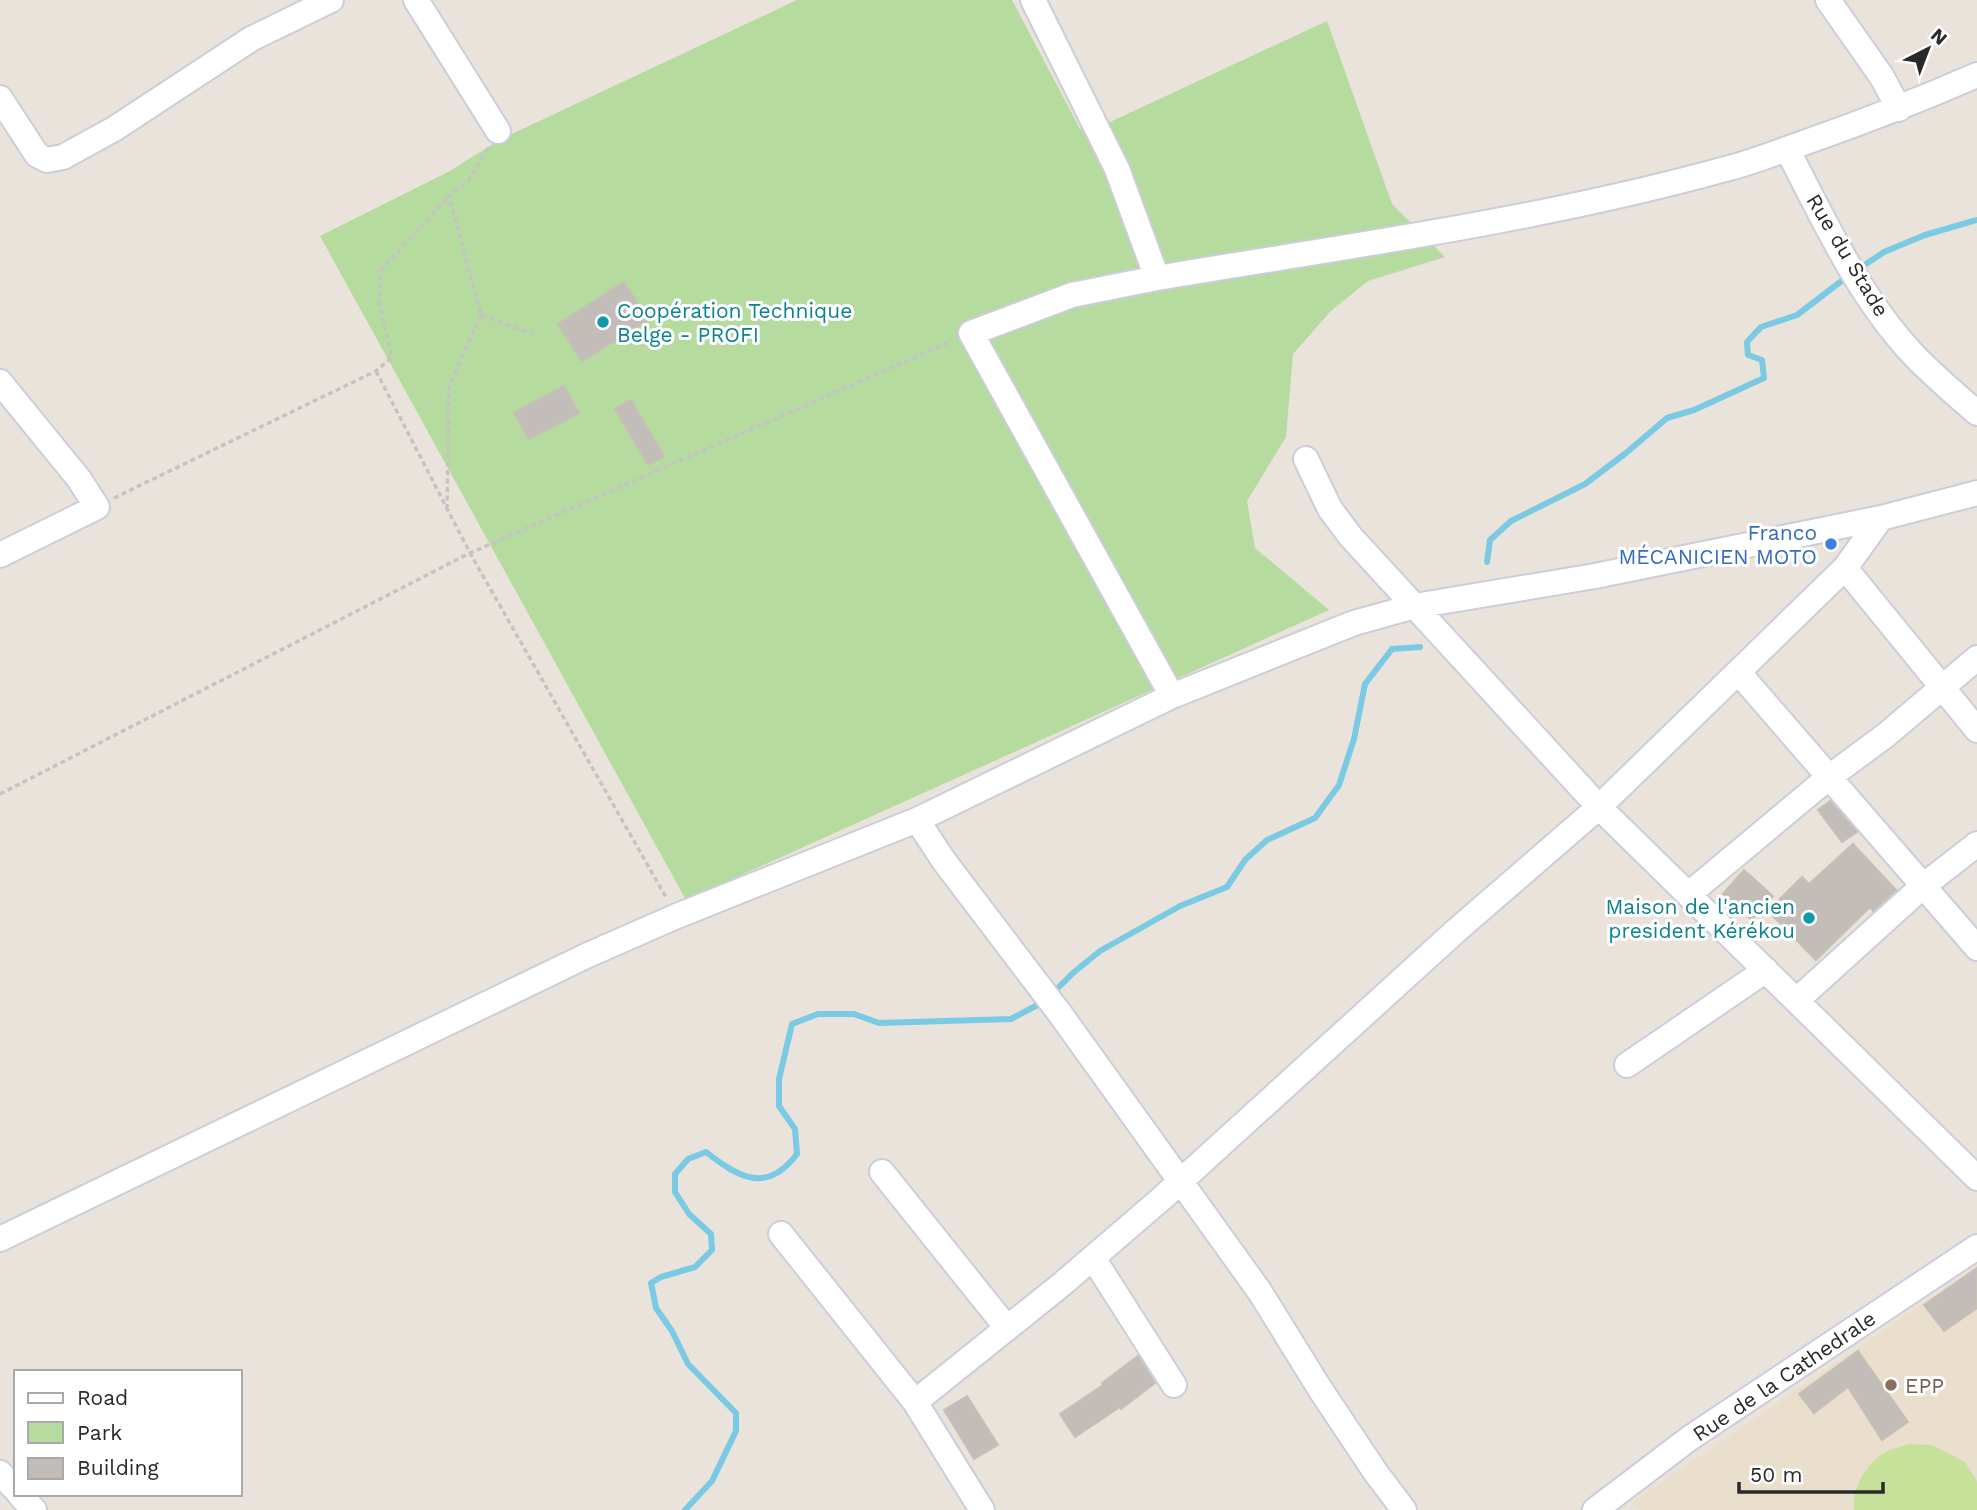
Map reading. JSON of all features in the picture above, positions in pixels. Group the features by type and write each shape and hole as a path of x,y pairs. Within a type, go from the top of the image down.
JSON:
{"street":[{"path":"0,98 37,155 47,160 63,157 114,129 251,39 331,0"},
{"path":"416,0 498,131"},
{"path":"1033,0 1117,169 1157,278"},
{"path":"1828,0 1882,77 1899,109"},
{"path":"1172,696 971,333 1072,295 1157,278 1559,211 1732,167 1899,109 1977,75"},
{"name":"Rue du Stade","path":"1787,149 1872,301 1910,351 1977,413"},
{"path":"0,382 79,479 97,507 0,555"},
{"path":"1306,459 1330,509 1351,537 1599,807 1977,1178"},
{"path":"0,1239 588,955 677,916 917,820 1172,696 1354,623 1415,606 1595,576 1881,517 1977,493"},
{"path":"915,1402 1093,1258 1458,929 1599,807 1845,568 1881,517"},
{"path":"1845,568 1977,730"},
{"path":"1689,894 1977,658"},
{"path":"1739,673 1977,948"},
{"path":"917,820 944,862 1061,1015 1260,1292 1327,1399 1404,1510"},
{"path":"1797,1000 1923,886 1977,844"},
{"path":"1627,1065 1766,970"},
{"path":"882,1172 1007,1328"},
{"path":"782,1234 915,1402 982,1510"},
{"name":"Rue de la Cathedrale","path":"1595,1510 1690,1438 1977,1247"},
{"path":"1093,1258 1174,1385"},
{"path":"0,1473 14,1488"},
{"path":"22,1496 34,1510"}],"path":[{"path":"97,507 376,371 392,357 379,302 381,270 449,196 469,180 498,131"},
{"path":"447,511 449,387 481,315 449,196"},
{"path":"481,315 532,334"},
{"path":"0,794 470,553 971,333"},
{"path":"376,371 470,553 677,916"}],"shaded area":[{"name":"EPP","path":"1977,1266 1977,1510 1638,1510 1631,1503"}],"green space":[{"path":"797,0 1012,0 1080,129 1108,123 1327,21 1392,204 1445,257 1368,281 1331,311 1293,354 1286,437 1247,501 1255,548 1329,610 686,900 320,236 448,172 501,139"},
{"path":"1908,1444 1932,1445 1965,1462 1977,1481 1977,1510 1854,1510 1855,1493 1867,1469 1886,1452"}],"building":[{"name":"Coopération Technique Belge - PROFI","path":"624,282 648,320 582,361 558,324"},
{"path":"564,386 579,413 529,439 514,413"},
{"path":"631,400 664,456 648,465 615,409"},
{"path":"1830,801 1857,832 1842,842 1818,810"},
{"path":"1853,844 1896,890 1873,911 1870,907 1816,960 1768,911 1802,877 1809,884"},
{"path":"1744,870 1773,896 1752,920 1723,894"},
{"path":"1977,1268 1977,1308 1944,1331 1924,1305"},
{"path":"1858,1351 1908,1422 1882,1440 1848,1387 1814,1413 1799,1394"},
{"path":"1138,1356 1155,1383 1121,1409 1120,1407 1075,1437 1060,1414 1103,1385 1102,1383"},
{"path":"967,1396 998,1445 974,1459 944,1410"}],"waterway":[{"path":"1857,270 1884,252 1925,235 1977,220"},
{"path":"1487,562 1490,540 1511,521 1585,484 1667,418 1694,410 1764,378 1762,360 1748,355 1747,342 1761,327 1797,315 1848,276"},
{"path":"1051,995 1100,951 1180,906 1227,887 1245,860 1267,840 1315,818 1339,785 1354,739 1365,684 1392,649 1420,647"},
{"path":"685,1510 712,1481 736,1431 736,1413 688,1364 672,1331 656,1308 651,1283 661,1277 695,1267 712,1250 711,1234 689,1214 675,1192 675,1174 688,1159 706,1152 741,1175 764,1178 775,1174 797,1154 795,1129 779,1106 779,1079 792,1024 818,1014 854,1014 879,1023 1011,1019 1043,1002"}],"place":[{"name":"Coopération Technique Belge - PROFI","path":"603,322"},
{"name":"Franco MÉCANICIEN MOTO","path":"1831,544"},
{"name":"Maison de l'ancien president Kérékou","path":"1809,918"},
{"name":"EPP","path":"1891,1385"}]}
